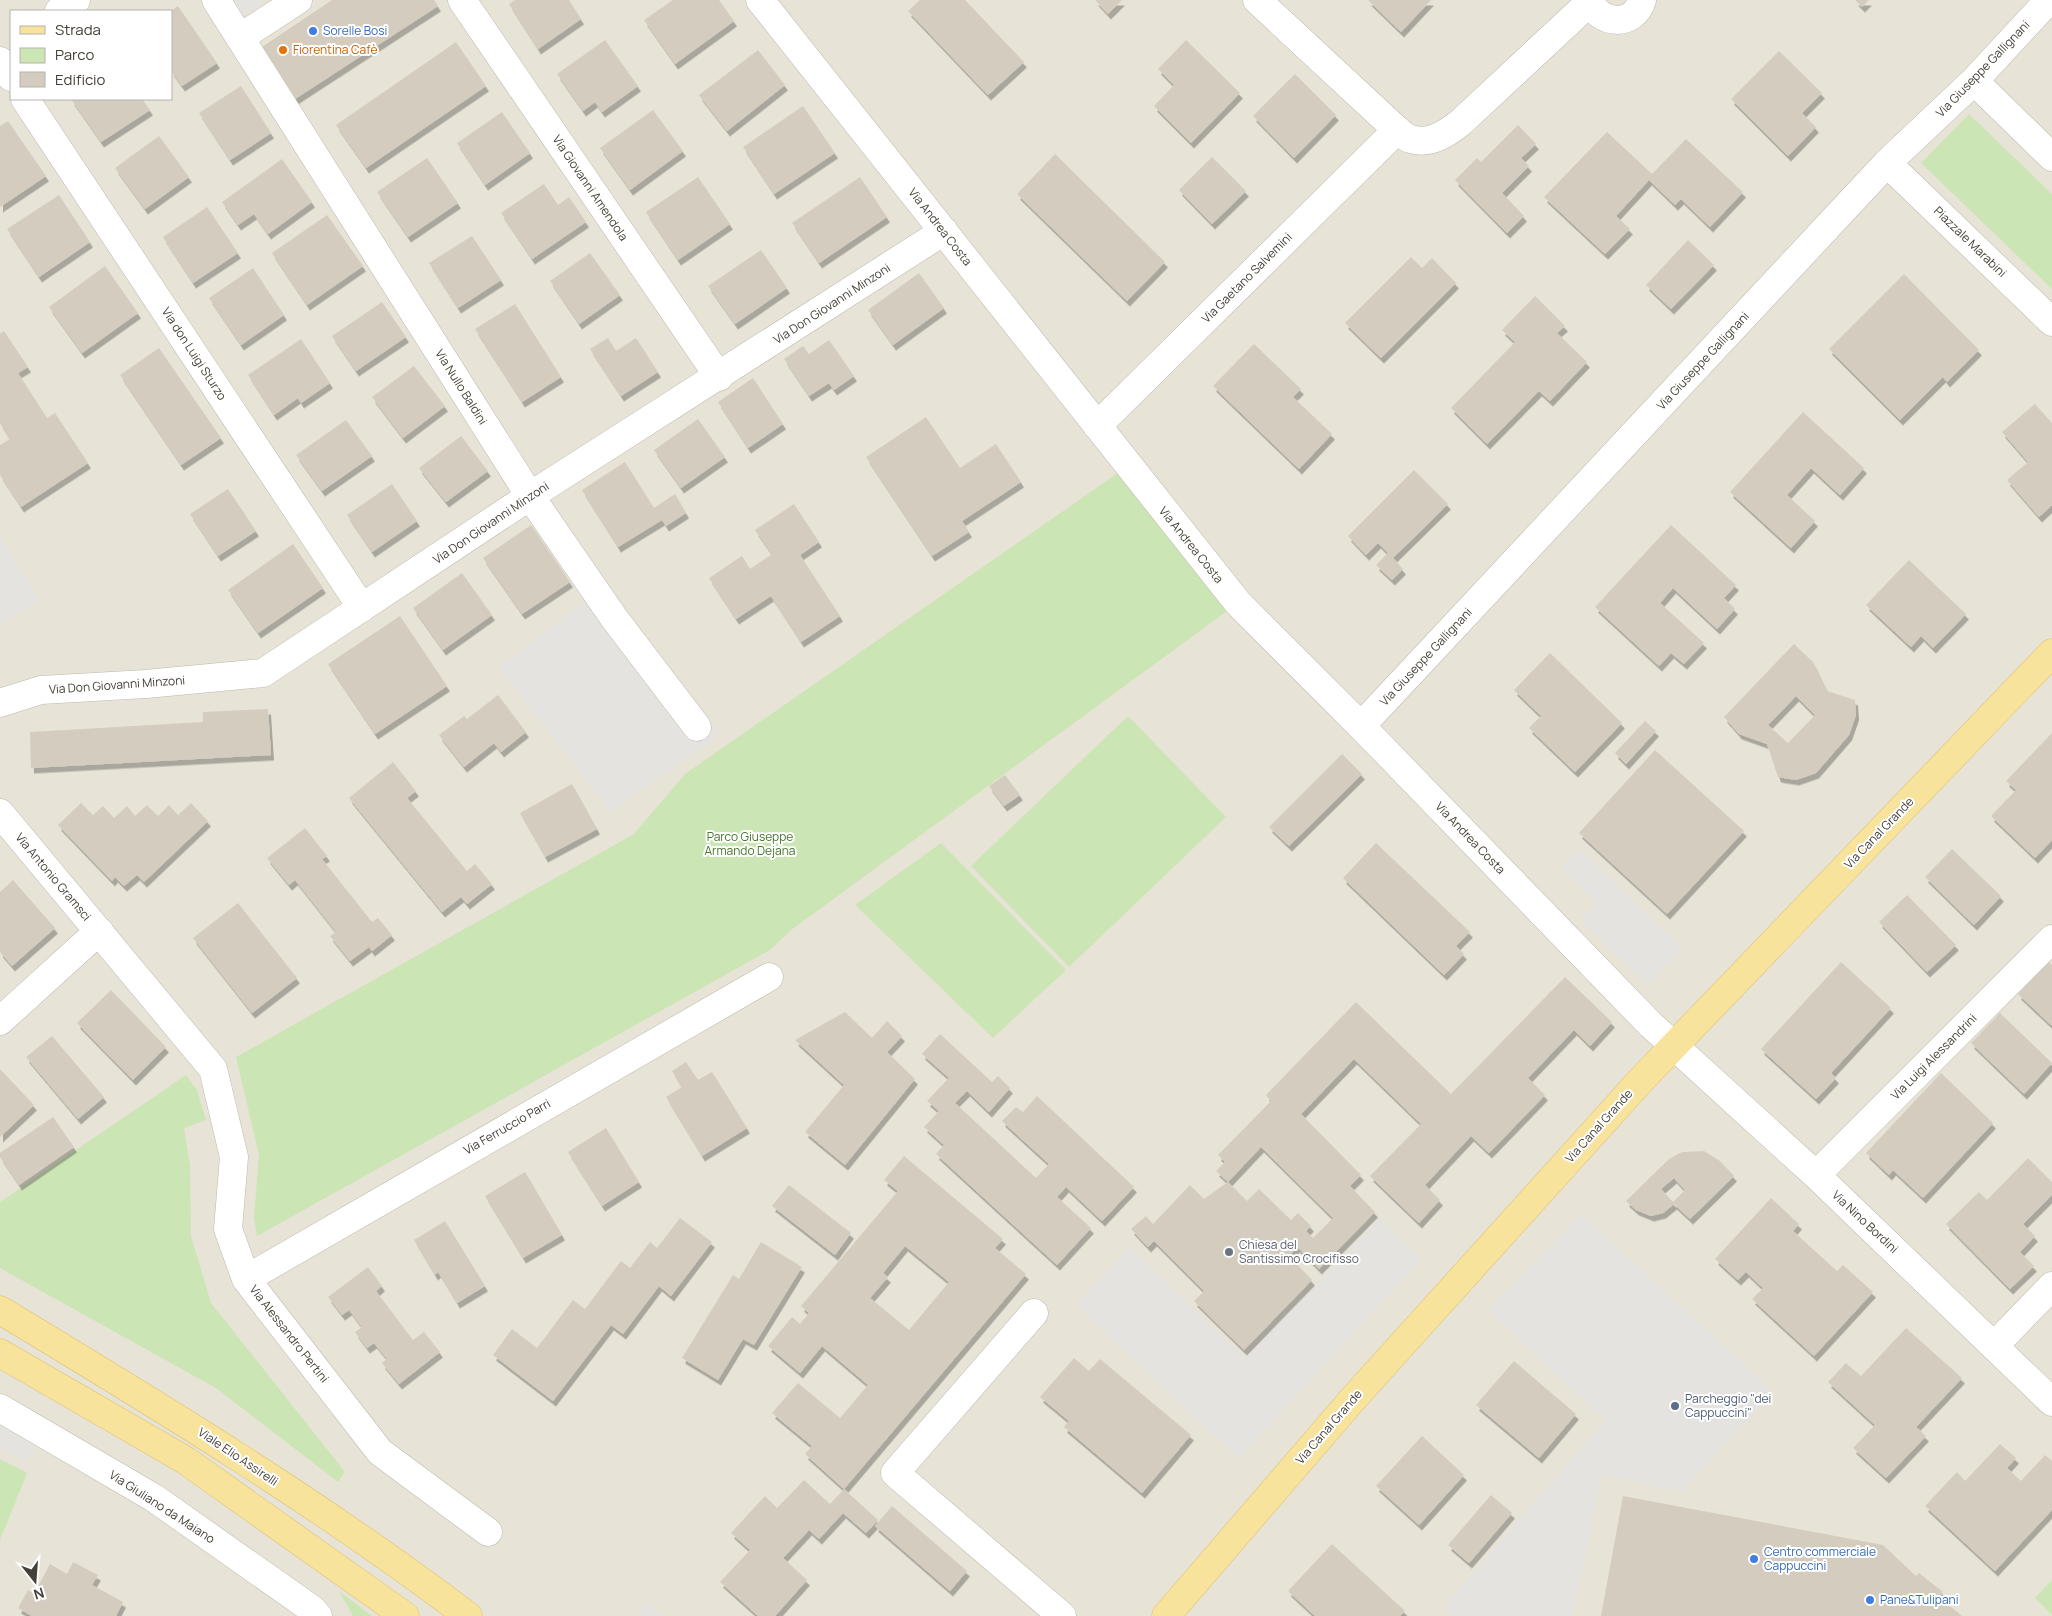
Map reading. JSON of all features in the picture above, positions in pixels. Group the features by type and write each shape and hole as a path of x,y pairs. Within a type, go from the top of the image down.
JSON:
{"main road":[{"name":"Via Canal Grande","path":"1166,1616 1352,1400 1673,1045 2052,654"},
{"name":"Viale Elio Assirelli","path":"0,1310 188,1424 400,1565 468,1616"},
{"path":"0,1353 184,1460 405,1616"}],"street":[{"path":"61,10 76,0"},
{"name":"Via Nullo Baldini","path":"216,0 530,496 614,618 697,727"},
{"path":"241,37 298,0"},
{"name":"Via Giovanni Amendola","path":"462,0 719,376"},
{"name":"Via Andrea Costa","path":"760,0 1238,604 1361,726 1651,1025 1673,1045"},
{"path":"1257,0 1397,130 1411,139 1426,141 1444,135 1460,123 1590,1 1594,10 1601,16 1609,20 1618,20 1628,18 1635,12 1642,0"},
{"name":"Via Giuseppe Gallignani","path":"1361,726 1887,163 1974,81 2049,0"},
{"path":"0,60 10,76"},
{"path":"1974,81 2052,157"},
{"name":"Via don Luigi Sturzo","path":"26,100 362,608"},
{"name":"Via Gaetano Salvemini","path":"1097,426 1397,130"},
{"name":"Piazzale Marabini","path":"1887,163 2052,322"},
{"name":"Via Don Giovanni Minzoni","path":"0,703 41,690 146,684 263,673 530,496 944,231"},
{"name":"Via Antonio Gramsci","path":"0,813 98,931 0,1021"},
{"name":"Via Alessandro Pertini","path":"98,931 213,1069 234,1157 228,1229 246,1279 380,1452 488,1532"},
{"name":"Via Luigi Alessandrini","path":"1816,1175 2052,939"},
{"name":"Via Ferruccio Parri","path":"246,1279 769,977"},
{"name":"Via Nino Bordini","path":"1673,1045 1816,1175 2052,1402"},
{"path":"1995,1346 2052,1286"},
{"path":"1034,1313 895,1473 1062,1616"},
{"name":"Via Giuliano da Maiano","path":"0,1408 154,1498 313,1610 318,1616"}],"shaded area":[{"path":"0,0 2052,0 2052,1616 0,1616"},
{"path":"233,0 265,0 243,14"},
{"path":"0,536 39,600 0,624"},
{"path":"606,584 720,734 611,812 499,668"},
{"path":"1579,849 1683,948 1648,984 1580,920 1597,902 1561,868"},
{"name":"Parcheggio \"dei Cappuccini\"","path":"1581,1215 1773,1391 1683,1491 1602,1475 1573,1616 1452,1616 1443,1608 1606,1420 1488,1311"},
{"path":"1380,1219 1421,1260 1238,1459 1076,1304 1130,1248 1246,1359"},
{"path":"0,1423 37,1443 27,1462 0,1447"},
{"path":"647,1603 663,1616 637,1616"}],"green space":[{"path":"1969,114 2052,194 2052,289 1921,163"},
{"name":"Parco Giuseppe Armando Dejana","path":"1128,466 1238,603 791,930 770,950 257,1236 254,1218 259,1155 236,1057 634,834 685,774"},
{"path":"1128,716 1226,817 1069,967 971,866"},
{"path":"941,843 1066,970 993,1038 855,905"},
{"path":"186,1075 197,1090 206,1120 184,1128 190,1166 191,1236 211,1303 345,1472 338,1482 216,1388 0,1268 0,1202"},
{"path":"0,1459 27,1473 0,1540"},
{"path":"2052,1580 2052,1615 2035,1598"},
{"path":"339,1591 372,1616 353,1616"}],"building":[{"path":"332,0 434,0 438,6 295,99 262,47"},
{"path":"515,0 569,0 581,19 538,49 509,4"},
{"path":"673,0 719,0 734,21 675,64 644,20"},
{"path":"920,0 965,0 1024,62 988,95 908,11"},
{"path":"1095,0 1122,0 1108,14"},
{"path":"1368,0 1431,0 1401,32"},
{"path":"1855,0 1869,0 1862,7"},
{"path":"178,6 217,63 182,86 172,72 172,10"},
{"path":"605,40 638,86 602,112 595,102 583,111 557,74"},
{"path":"1186,40 1240,93 1191,143 1154,106 1174,85 1158,69"},
{"path":"456,42 486,86 366,168 336,125"},
{"path":"758,50 785,85 727,131 699,95"},
{"path":"1779,51 1822,93 1802,113 1816,127 1788,156 1731,99"},
{"path":"1295,74 1336,115 1294,158 1253,116"},
{"path":"241,86 271,133 230,160 199,113"},
{"path":"72,100 143,100 150,110 101,142"},
{"path":"803,106 835,153 774,194 743,147"},
{"path":"653,110 683,151 630,190 600,148"},
{"path":"502,112 530,153 485,185 457,143"},
{"path":"8,121 46,176 0,207 0,126"},
{"path":"1518,125 1536,144 1521,158 1529,166 1502,193 1524,216 1507,233 1455,180 1477,158 1481,162"},
{"path":"1607,132 1652,174 1686,139 1743,192 1710,227 1681,199 1675,205 1649,180 1616,216 1630,229 1605,254 1544,197"},
{"path":"159,136 189,177 145,209 115,168"},
{"path":"1055,154 1165,262 1127,301 1017,194"},
{"path":"1212,157 1246,191 1212,224 1179,190"},
{"path":"427,158 458,203 408,237 377,192"},
{"path":"282,159 312,202 268,234 254,214 238,225 222,202"},
{"path":"698,177 730,224 678,260 646,212"},
{"path":"860,177 887,217 819,263 792,223"},
{"path":"544,184 558,205 569,197 586,222 532,259 501,213"},
{"path":"59,195 90,242 39,277 7,229"},
{"path":"207,207 238,253 193,283 163,237"},
{"path":"327,215 363,266 307,305 272,253"},
{"path":"472,236 501,280 458,308 429,263"},
{"path":"1688,240 1714,265 1671,309 1646,285"},
{"path":"761,250 787,288 735,324 708,286"},
{"path":"590,253 620,295 579,324 550,281"},
{"path":"1411,257 1422,268 1432,258 1456,283 1381,358 1345,323"},
{"path":"105,266 138,313 82,353 49,307"},
{"path":"253,268 284,315 241,345 209,298"},
{"path":"919,273 944,308 893,345 868,310"},
{"path":"1904,274 1979,350 1947,382 1943,377 1900,420 1829,349"},
{"path":"1535,296 1565,326 1557,333 1587,362 1550,401 1539,391 1487,444 1451,408 1515,342 1502,330"},
{"path":"382,302 406,337 356,371 332,336"},
{"path":"515,304 561,377 522,402 475,329"},
{"path":"4,331 28,367 18,373 47,418 55,413 88,463 21,507 0,475 0,445 10,439 0,423 0,334"},
{"path":"608,338 616,351 636,338 658,372 621,396 590,349"},
{"path":"301,339 330,383 301,403 298,398 274,415 248,375"},
{"path":"829,340 854,376 834,390 829,383 809,396 784,359 803,346 809,354"},
{"path":"1254,344 1301,389 1293,397 1332,434 1299,469 1213,386"},
{"path":"159,348 221,438 181,465 120,375"},
{"path":"414,366 445,406 403,438 372,397"},
{"path":"753,378 783,424 748,448 718,402"},
{"path":"2035,404 2052,423 2052,505 2039,517 2007,480 2028,462 2002,432"},
{"path":"1803,412 1864,468 1840,495 1811,468 1787,495 1815,521 1791,548 1730,492"},
{"path":"926,417 960,468 996,444 1021,482 962,521 969,532 932,556 866,457"},
{"path":"698,419 725,457 681,488 654,450"},
{"path":"346,420 372,456 322,491 296,455"},
{"path":"461,436 488,471 446,502 419,468"},
{"path":"625,462 654,508 675,494 686,513 666,526 662,520 618,547 582,490"},
{"path":"1414,470 1448,504 1393,558 1403,569 1392,580 1376,565 1388,553 1378,543 1366,555 1348,536"},
{"path":"392,484 417,521 372,552 347,515"},
{"path":"228,489 256,531 218,556 190,514"},
{"path":"794,504 819,542 800,555 840,616 801,642 771,596 736,619 709,578 742,556 750,569 772,554 755,530"},
{"path":"531,525 570,582 522,614 483,558"},
{"path":"1671,525 1736,585 1724,598 1735,609 1717,629 1673,588 1660,603 1704,643 1684,664 1671,653 1659,666 1595,607"},
{"path":"293,544 323,588 258,633 228,590"},
{"path":"1909,560 1966,614 1933,648 1921,636 1911,647 1866,605"},
{"path":"462,573 492,615 443,650 413,608"},
{"path":"400,616 447,686 375,734 328,664"},
{"path":"1794,644 1813,662 1827,691 1855,700 1856,715 1849,735 1816,773 1796,780 1778,777 1767,744 1739,734 1724,717","holes":["1796,696 1815,715 1788,743 1768,725"]},
{"path":"1550,653 1622,723 1575,772 1529,728 1541,716 1514,690"},
{"path":"498,695 526,732 501,752 494,743 464,767 439,735 464,716 467,719"},
{"path":"268,709 271,755 31,768 30,732 203,722 203,712"},
{"path":"1645,721 1656,731 1626,764 1615,753"},
{"path":"2052,733 2052,840 2035,858 1991,816 2016,790 2006,781"},
{"path":"1655,750 1744,831 1667,914 1579,833"},
{"path":"1342,754 1362,774 1289,846 1269,827"},
{"path":"393,762 416,791 407,798 467,871 475,864 492,884 467,904 461,897 442,912 349,798"},
{"path":"1005,775 1020,795 1004,806 989,786"},
{"path":"572,784 597,829 545,857 520,813"},
{"path":"81,803 93,815 103,806 114,818 127,806 135,816 147,805 158,816 169,805 178,815 191,803 208,821 144,882 137,875 124,886 115,877 112,881 58,825"},
{"path":"305,828 327,856 322,859 372,922 378,918 392,935 372,951 369,947 350,961 330,936 336,932 295,880 289,885 267,858"},
{"path":"1376,843 1470,932 1456,946 1464,954 1444,975 1343,878"},
{"path":"1952,849 2001,896 1974,925 1925,877"},
{"path":"13,880 55,928 12,966 0,952 0,892"},
{"path":"1907,895 1956,945 1927,972 1879,922"},
{"path":"238,903 297,978 252,1013 193,938"},
{"path":"1841,962 1891,1008 1831,1073 1836,1078 1816,1099 1761,1049"},
{"path":"2049,962 2052,965 2052,1026 2018,994"},
{"path":"1565,977 1612,1022 1590,1046 1574,1030 1528,1078 1545,1095 1489,1153 1471,1136 1425,1185 1440,1200 1419,1223 1370,1176 1421,1124 1354,1059 1301,1114 1361,1175 1350,1186 1375,1212 1319,1269 1297,1247 1289,1256 1312,1280 1244,1350 1194,1301 1204,1291 1154,1241 1148,1247 1131,1229 1146,1216 1153,1224 1190,1185 1204,1199 1228,1182 1216,1171 1225,1162 1218,1155 1271,1101 1266,1095 1356,1002 1451,1094","holes":["1261,1147 1333,1218 1313,1238 1306,1231 1311,1226 1298,1213 1291,1220 1259,1189 1247,1201 1228,1182"]},
{"path":"111,990 166,1047 133,1080 77,1023"},
{"path":"845,1012 872,1038 887,1021 902,1036 887,1052 915,1079 845,1165 805,1132 844,1085 795,1040"},
{"path":"2000,1013 2052,1063 2024,1094 1971,1043"},
{"path":"940,1034 992,1082 998,1076 1010,1088 989,1112 967,1091 955,1103 1036,1178 1049,1164 1002,1121 1016,1107 1023,1112 1037,1096 1134,1187 1102,1221 1066,1187 1057,1197 1091,1228 1057,1265 936,1154 944,1145 924,1127 939,1111 927,1101 949,1078 922,1054"},
{"path":"52,1036 104,1097 78,1119 26,1057"},
{"path":"686,1062 698,1080 712,1072 747,1128 702,1156 666,1097 682,1087 672,1071"},
{"path":"0,1069 34,1105 0,1137"},
{"path":"1941,1073 1993,1123 1923,1198 1893,1170 1889,1175 1866,1153"},
{"path":"53,1117 74,1147 19,1185 0,1157 0,1153"},
{"path":"606,1128 639,1182 602,1206 568,1152"},
{"path":"1704,1151 1720,1161 1734,1176 1690,1219 1674,1204 1663,1213 1651,1216 1636,1210 1626,1201 1669,1159 1682,1152","holes":["1674,1178 1685,1190 1673,1202 1661,1189"]},
{"path":"904,1156 1003,1239 995,1248 1026,1274 844,1489 805,1454 812,1446 772,1413 798,1383 840,1418 868,1385 822,1346 800,1373 768,1346 792,1317 800,1324 809,1313 801,1306 898,1191 884,1180","holes":["905,1246 949,1282 909,1330 870,1298 888,1277 883,1273"]},
{"path":"2028,1158 2052,1182 2052,1195 2023,1224 2035,1236 2020,1252 2034,1266 2010,1289 1946,1224 1979,1192 1987,1200"},
{"path":"525,1172 562,1235 523,1258 485,1196"},
{"path":"789,1185 851,1233 835,1255 772,1206"},
{"path":"1771,1198 1799,1224 1793,1231 1837,1271 1843,1265 1873,1292 1814,1356 1752,1299 1763,1288 1746,1272 1738,1280 1715,1259"},
{"path":"680,1218 712,1242 671,1296 659,1286 623,1334 611,1325 553,1401 493,1355 512,1329 537,1348 573,1300 585,1309 621,1261 630,1268 650,1242 657,1248"},
{"path":"445,1221 485,1286 457,1303 438,1272 435,1275 414,1240"},
{"path":"761,1242 802,1267 754,1345 743,1339 718,1380 682,1358 733,1275 739,1279"},
{"path":"368,1267 382,1286 376,1291 413,1340 424,1332 440,1352 399,1384 382,1363 387,1359 374,1343 367,1348 355,1332 362,1327 349,1310 342,1315 328,1297"},
{"path":"1906,1328 1962,1378 1916,1427 1926,1436 1886,1478 1853,1448 1875,1425 1828,1382 1846,1363 1861,1376"},
{"path":"1074,1358 1089,1371 1100,1359 1191,1435 1142,1493 1064,1427 1069,1421 1040,1397"},
{"path":"1514,1361 1576,1414 1539,1458 1476,1405"},
{"path":"1422,1436 1464,1475 1419,1525 1376,1486"},
{"path":"2000,1444 2016,1458 2007,1468 2021,1481 2045,1455 2052,1461 2052,1510 1995,1571 1925,1506 1957,1472 1965,1481"},
{"path":"804,1480 830,1504 844,1489 878,1520 866,1533 843,1513 819,1539 809,1530 783,1558 807,1580 775,1616 758,1616 720,1582 750,1550 731,1533 765,1496 777,1508"},
{"path":"1491,1495 1512,1513 1469,1563 1448,1545"},
{"name":"Centro commerciale Cappuccini","path":"1623,1496 1883,1545 1916,1576 1919,1573 1943,1592 1939,1597 1962,1616 1601,1616"},
{"path":"892,1506 967,1571 950,1591 875,1526"},
{"path":"1332,1544 1405,1611 1400,1616 1315,1616 1288,1591"},
{"path":"73,1562 98,1575 92,1585 123,1602 116,1616 32,1616 18,1608 28,1590 34,1594 50,1564 67,1574"}],"place":[{"name":"Sorelle Bosi","path":"313,31"},
{"name":"Fiorentina Cafè","path":"283,50"},
{"name":"Chiesa del Santissimo Crocifisso","path":"1229,1252"},
{"name":"Parcheggio \"dei Cappuccini\"","path":"1675,1406"},
{"name":"Centro commerciale Cappuccini","path":"1754,1559"},
{"name":"Pane&Tulipani","path":"1870,1600"}]}
